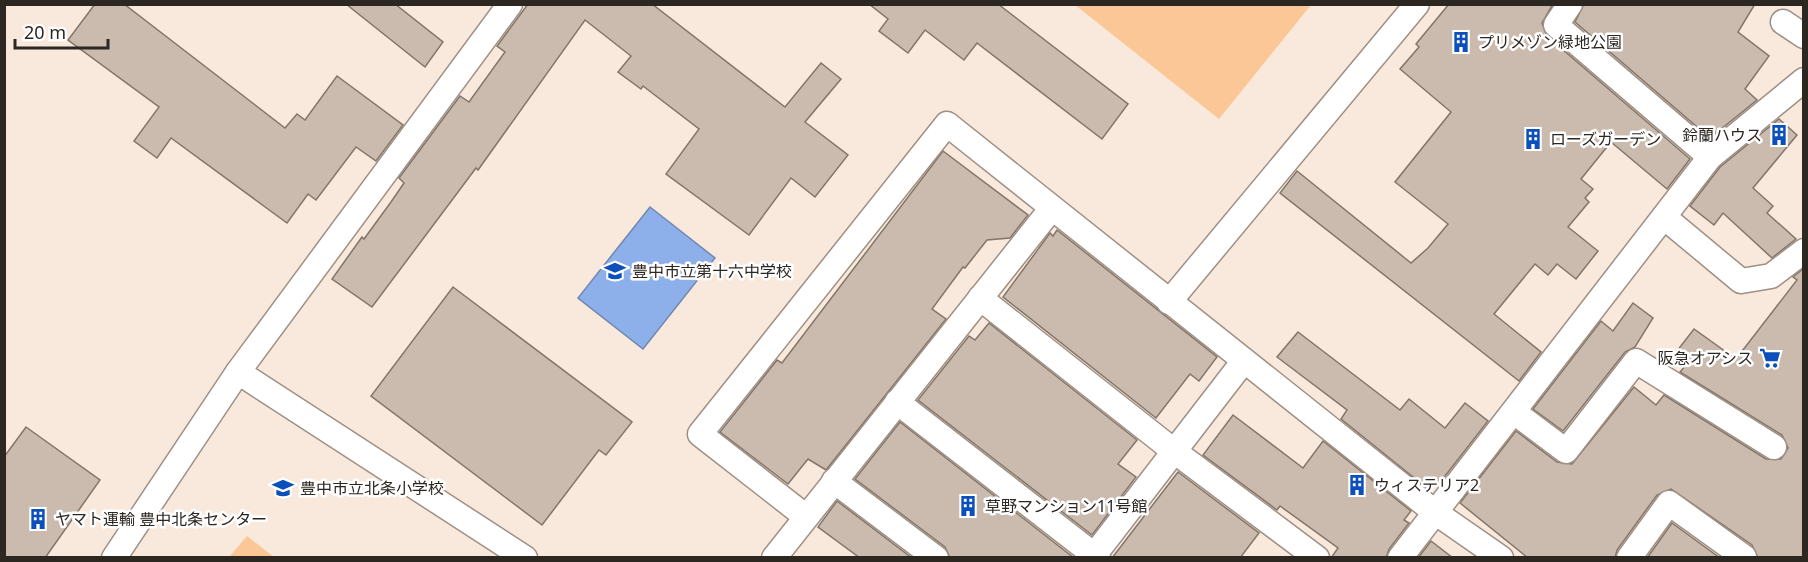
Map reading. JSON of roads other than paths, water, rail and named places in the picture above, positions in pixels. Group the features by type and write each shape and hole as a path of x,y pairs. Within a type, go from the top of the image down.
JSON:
{"street":[{"path":"114,558 238,372 510,4"},
{"path":"1169,302 1417,4"},
{"path":"1570,4 1556,25 1710,157"},
{"path":"1784,22 1803,36"},
{"path":"1401,558 1710,157 1803,80"},
{"path":"805,516 700,434 947,124 1243,362 1436,513 1502,558"},
{"path":"774,558 805,516 1052,208"},
{"path":"1664,217 1741,281 1771,276 1803,251"},
{"path":"980,298 1174,451 1317,558"},
{"path":"1514,412 1566,451 1636,361 1774,447"},
{"path":"897,402 1094,557 1243,362"},
{"path":"238,372 525,558"},
{"path":"834,481 936,558"},
{"path":"1629,558 1669,502 1744,557"}],"water":[{"path":"650,207 715,258 643,349 578,298"}],"place":[{"name":"プリメゾン緑地公園","path":"1461,42"},
{"name":"鈴蘭ハウス","path":"1779,135"},
{"name":"ローズガーデン","path":"1533,139"},
{"name":"豊中市立第十六中学校","path":"615,271"},
{"name":"阪急オアシス","path":"1770,358"},
{"name":"ウィステリア2","path":"1357,485"},
{"name":"豊中市立北条小学校","path":"283,488"},
{"name":"草野マンション11号館","path":"968,506"},
{"name":"ヤマト運輸 豊中北条センター","path":"38,519"}]}
